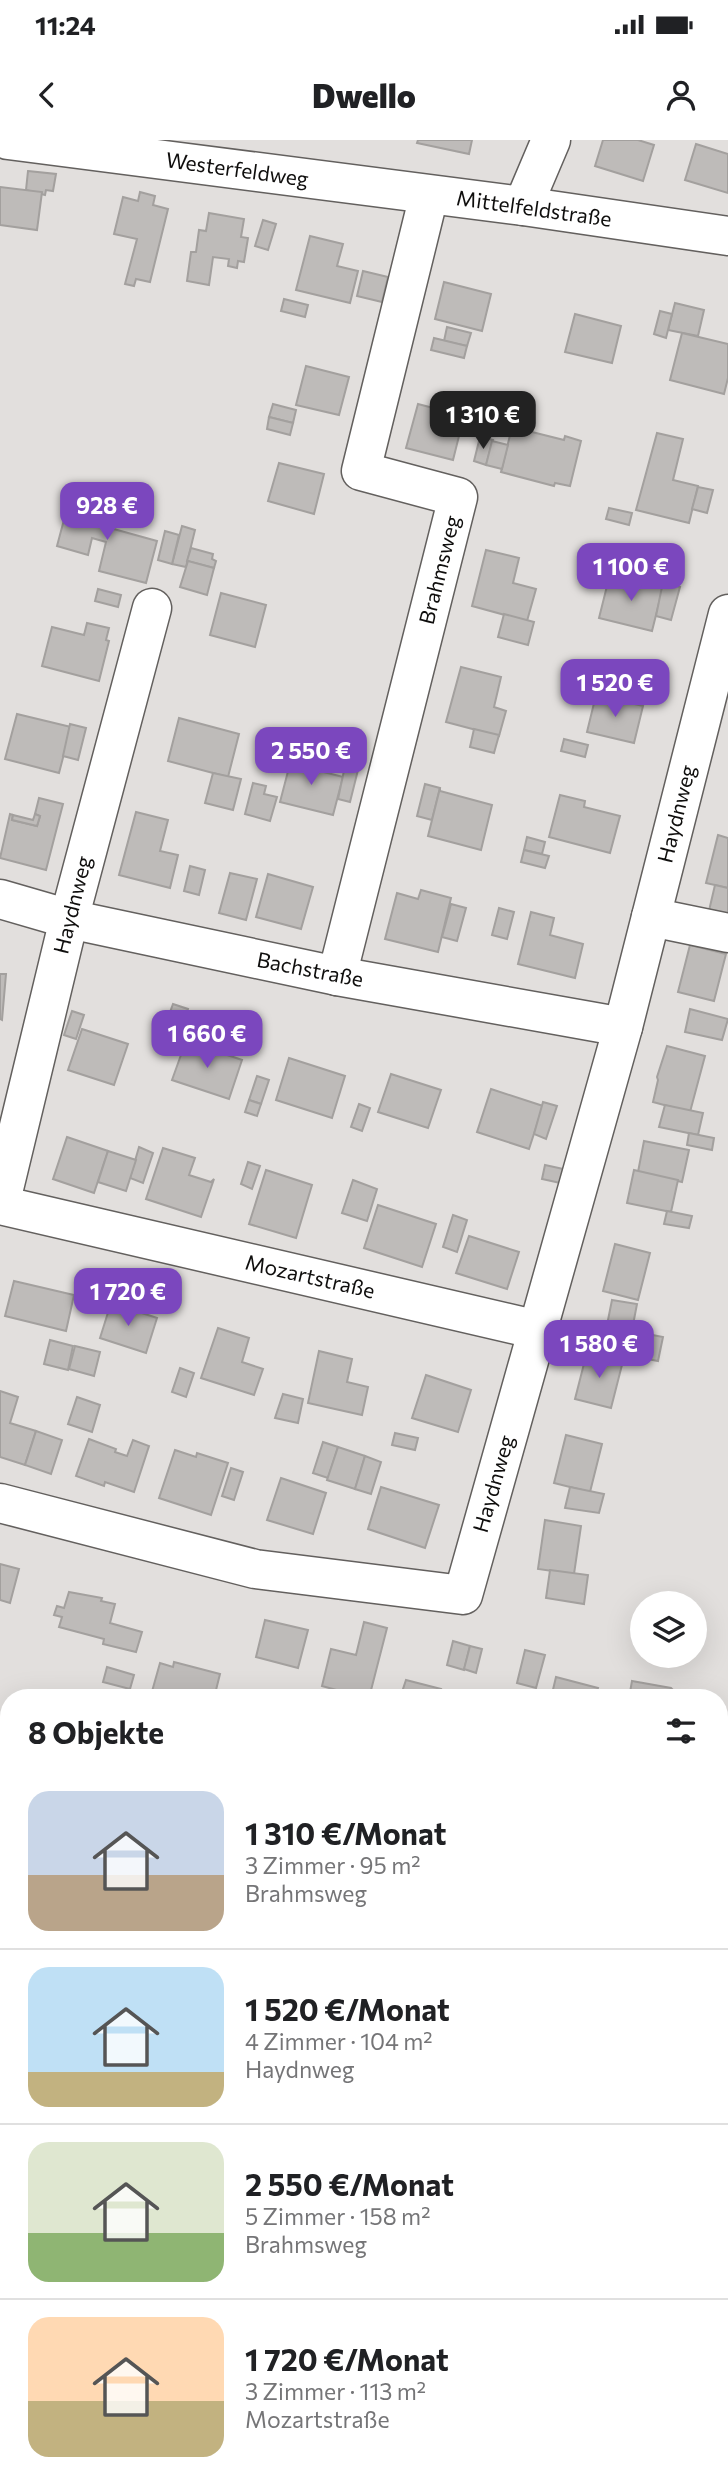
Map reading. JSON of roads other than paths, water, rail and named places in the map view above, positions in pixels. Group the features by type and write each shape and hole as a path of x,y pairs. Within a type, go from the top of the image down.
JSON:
{"street":[{"name":"Westerfeldweg","path":"8,140 340,184"},
{"path":"523,206 551,140"},
{"name":"Mittelfeldstraße","path":"340,184 523,206 728,236"},
{"name":"Brahmsweg","path":"337,976 458,497 360,471 429,195"},
{"name":"Haydnweg","path":"0,1205 69,919 152,608"},
{"name":"Haydnweg","path":"0,1503 255,1569 463,1595 623,1027 651,917 716,713 728,614"},
{"name":"Bachstraße","path":"0,899 69,919 337,976 623,1027"},
{"path":"651,917 728,933"},
{"name":"Mozartstraße","path":"0,1205 538,1330"}]}
